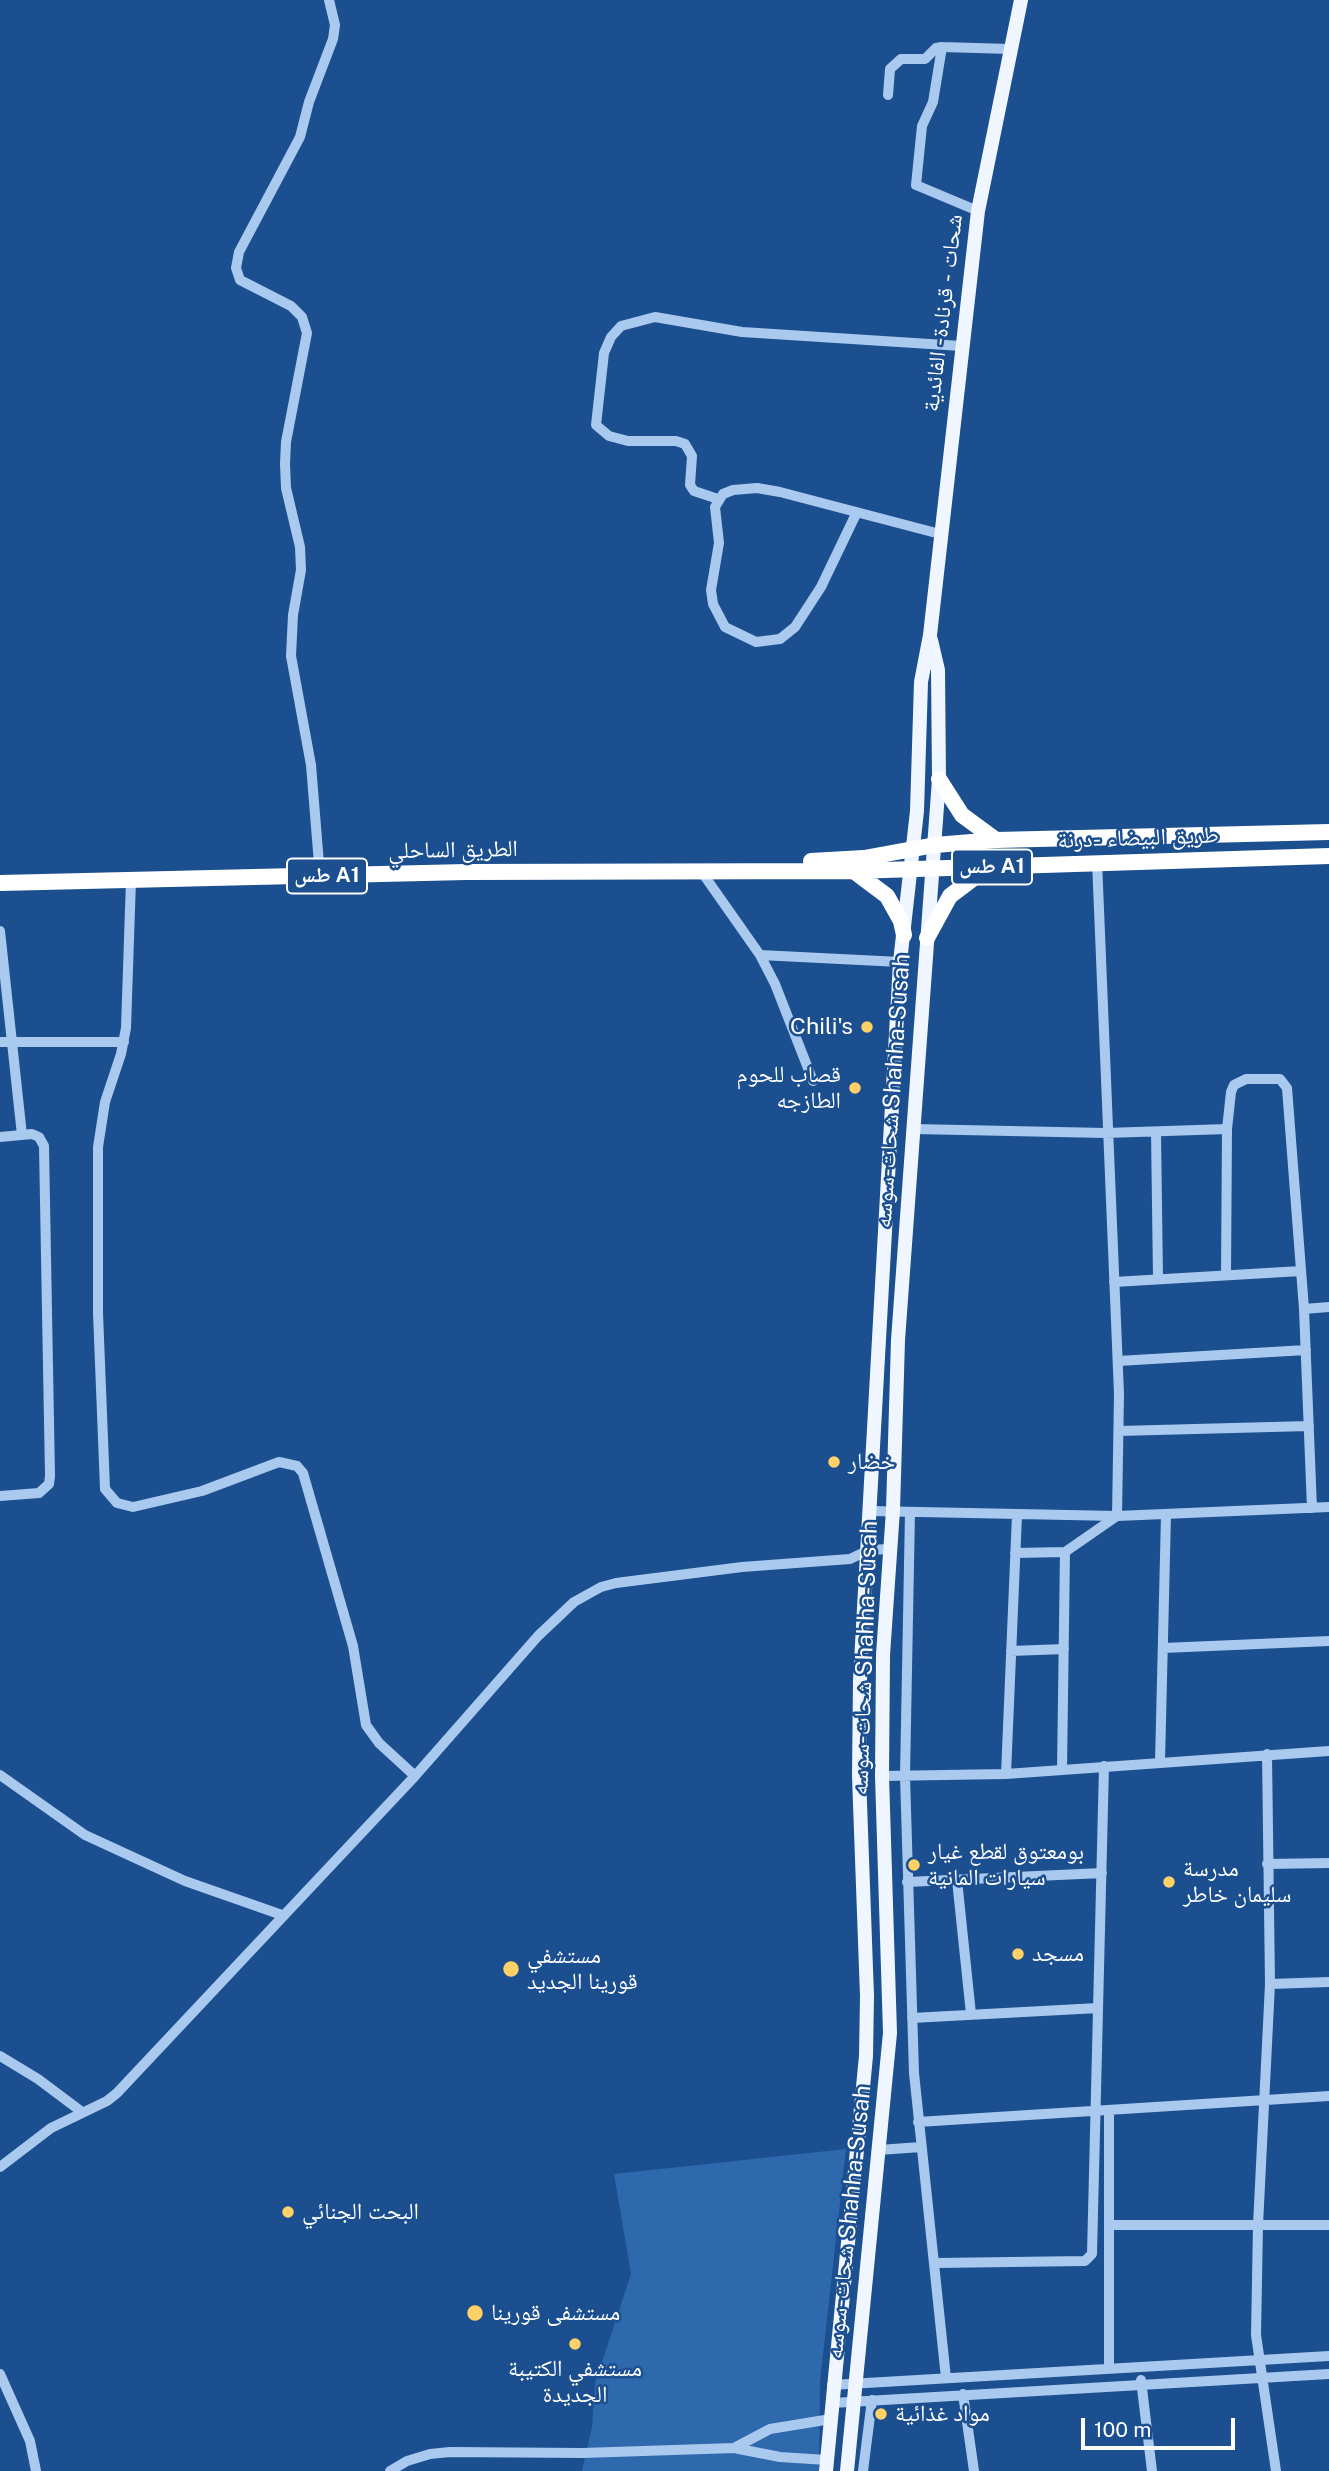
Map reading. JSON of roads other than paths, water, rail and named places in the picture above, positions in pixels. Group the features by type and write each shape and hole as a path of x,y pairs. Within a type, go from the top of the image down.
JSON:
{"highway":[{"path":"939,779 962,815 996,840"},
{"name":"طريق البيضاء -درنة","path":"655,870 699,864 864,858 935,845 996,840 1329,832"},
{"name":"طريق البيضاء -درنة","path":"655,870 853,871 1097,861 1329,856"},
{"path":"927,938 950,896 989,867"},
{"name":"الطريق الساحلي","path":"0,883 655,870"},
{"path":"853,871 877,886 887,896 901,921 904,935"}],"main road":[{"name":"شحات - قرنادة- الفائدية","path":"930,635 978,211 1021,0"},
{"name":"شحات-سوسه Shahha-Susah","path":"847,2471 891,2020 882,1776 888,1549 893,1510 898,1340 939,779 937,670 930,635"},
{"name":"شحات-سوسه Shahha-Susah","path":"826,2466 866,2056 867,1996 858,1724 900,962 912,869 921,682 930,635"}],"street":[{"path":"320,876 311,765 291,656 292,615 301,570 300,547 286,488 285,464 286,442 307,333 302,317 291,306 240,280 236,268 239,253 300,137 309,102 333,39 335,25 329,0"},
{"path":"888,95 894,63 901,59 925,59 936,48 942,47 1010,49"},
{"path":"942,47 933,102 922,125 916,185 978,211"},
{"path":"718,499 694,491 690,485 692,456 685,444 676,441 628,441 609,436 596,425 604,354 611,337 621,326 655,317 742,332 961,346"},
{"path":"856,514 821,587 795,627 780,639 756,642 725,627 713,604 711,590 719,543 715,507 718,499 733,490 757,488 940,534"},
{"path":"1097,861 1106,1133 1118,1361 1117,1516"},
{"path":"701,871 760,955 775,984 813,1081"},
{"path":"131,880 124,1041 105,1101 98,1147 98,1313 105,1489 117,1503 133,1507 202,1491 279,1462 297,1466 303,1473 352,1646 363,1718 379,1744 415,1776"},
{"path":"0,931 22,1135"},
{"path":"760,955 900,962"},
{"path":"0,1042 124,1041"},
{"path":"1226,1275 1227,1129 1234,1085 1246,1079 1273,1077 1285,1083 1304,1309 1312,1508"},
{"path":"914,1129 1106,1133 1227,1129"},
{"path":"1156,1132 1158,1279"},
{"path":"0,1137 36,1136 44,1146 50,1480 39,1493 0,1496"},
{"path":"1114,1282 1301,1271"},
{"path":"1304,1309 1329,1307"},
{"path":"1118,1361 1306,1350"},
{"path":"1119,1431 1309,1426"},
{"path":"870,1511 1117,1516 1329,1507"},
{"path":"910,1512 905,1776 912,2018 918,2122 936,2263 946,2378"},
{"path":"1006,1774 1017,1515"},
{"path":"1160,1762 1166,1515"},
{"path":"1015,1553 1065,1552 1117,1516"},
{"path":"0,2166 51,2129 107,2101 117,2093 415,1776 538,1636 587,1593 616,1583 742,1567 850,1559 869,1550 888,1549"},
{"path":"1062,1769 1065,1552"},
{"path":"1163,1648 1329,1641"},
{"path":"1011,1651 1064,1649"},
{"path":"882,1776 1006,1774 1329,1751"},
{"path":"1266,1755 1270,1984 1258,2225 1258,2359 1276,2471"},
{"path":"936,2263 1090,2259 1093,2245 1104,1766"},
{"path":"0,1775 85,1835 185,1881 282,1915"},
{"path":"1267,1864 1329,1863"},
{"path":"907,1882 1102,1873"},
{"path":"957,1880 971,2014"},
{"path":"1270,1984 1329,1982"},
{"path":"912,2018 1098,2008"},
{"path":"0,2056 82,2112"},
{"path":"918,2122 1329,2096"},
{"path":"1109,2110 1109,2368"},
{"path":"879,2150 921,2147"},
{"path":"1109,2225 1329,2225"},
{"path":"832,2385 1329,2356"},
{"path":"1140,2367 1152,2471"},
{"path":"0,2374 30,2441 36,2471"},
{"path":"832,2403 1329,2374"},
{"path":"963,2394 974,2471"},
{"path":"863,2471 872,2400"},
{"path":"734,2448 770,2429 831,2419"},
{"path":"390,2471 418,2457 450,2452 644,2452 734,2448 826,2466"}],"place":[{"name":"Chili's","path":"867,1027"},
{"name":"قصاب للحوم الطازجه","path":"855,1088"},
{"name":"خضار","path":"834,1462"},
{"name":"بومعتوق لقطع غيار سيارات المانية","path":"914,1865"},
{"name":"مدرسة سليمان خاطر","path":"1169,1882"},
{"name":"مسجد","path":"1018,1954"},
{"name":"مستشفي قورينا الجديد","path":"511,1969"},
{"name":"البحت الجنائي","path":"288,2212"},
{"name":"مستشفى قورينا","path":"475,2313"},
{"name":"مستشفي الكتيبة الجديدة","path":"575,2344"},
{"name":"مواد غذائية","path":"881,2414"}]}
